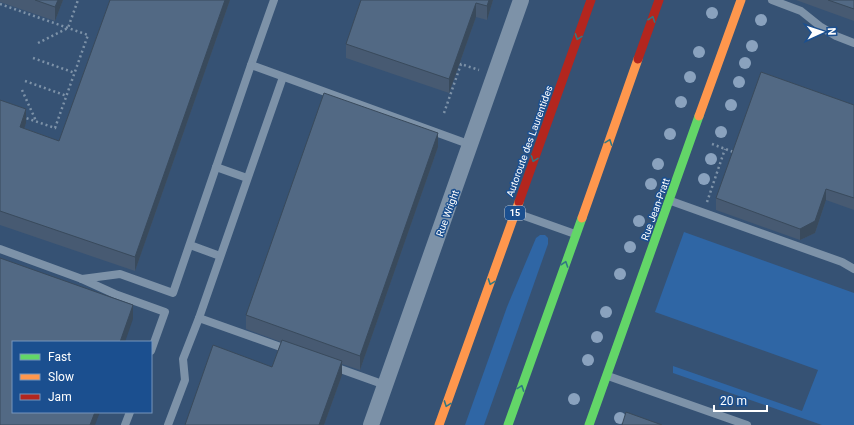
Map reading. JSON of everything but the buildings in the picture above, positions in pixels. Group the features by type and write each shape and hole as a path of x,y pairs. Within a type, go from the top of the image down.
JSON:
{"main road":[{"name":"Autoroute des Laurentides","path":"439,425 591,0"},
{"path":"508,425 659,0"},
{"name":"Rue Jean-Pratt","path":"589,425 741,0"}],"street":[{"name":"Rue Wright","path":"371,425 522,0"}],"lane":[{"path":"82,278 120,274 173,293 274,0"},
{"path":"772,0 801,11 821,27 836,36 854,43"},
{"path":"251,65 471,144"},
{"path":"168,425 185,380 183,359 199,318 283,77"},
{"path":"216,167 247,178"},
{"path":"670,200 842,262 854,269"},
{"path":"515,213 576,234"},
{"path":"190,245 220,256"},
{"path":"0,249 82,278 115,294 165,312 152,349"},
{"path":"199,318 300,354"},
{"path":"322,362 385,385"},
{"path":"607,376 747,425"},
{"path":"125,425 130,413"}],"path":[{"path":"38,43 68,28 78,0"},
{"path":"0,4 88,35 55,128 22,116"},
{"path":"33,58 75,73"},
{"path":"444,113 461,64 482,71"},
{"path":"25,81 67,96"},
{"path":"22,90 36,121"},
{"path":"712,144 736,153"},
{"path":"706,205 725,149"}],"shaded area":[{"path":"684,232 854,293 854,425 822,425 673,373 673,366 802,411 818,370 655,312"},
{"path":"540,235 545,235 548,238 548,244 484,425 465,425 507,307 536,238"}],"traffic: fast":[{"path":"589,425 699,116"},
{"path":"508,425 582,218"}],"traffic: slow":[{"path":"699,116 741,0"},
{"path":"582,218 638,59"},
{"path":"439,425 519,202"}],"traffic: jam":[{"path":"519,202 591,0"},
{"path":"638,59 659,0"}]}
